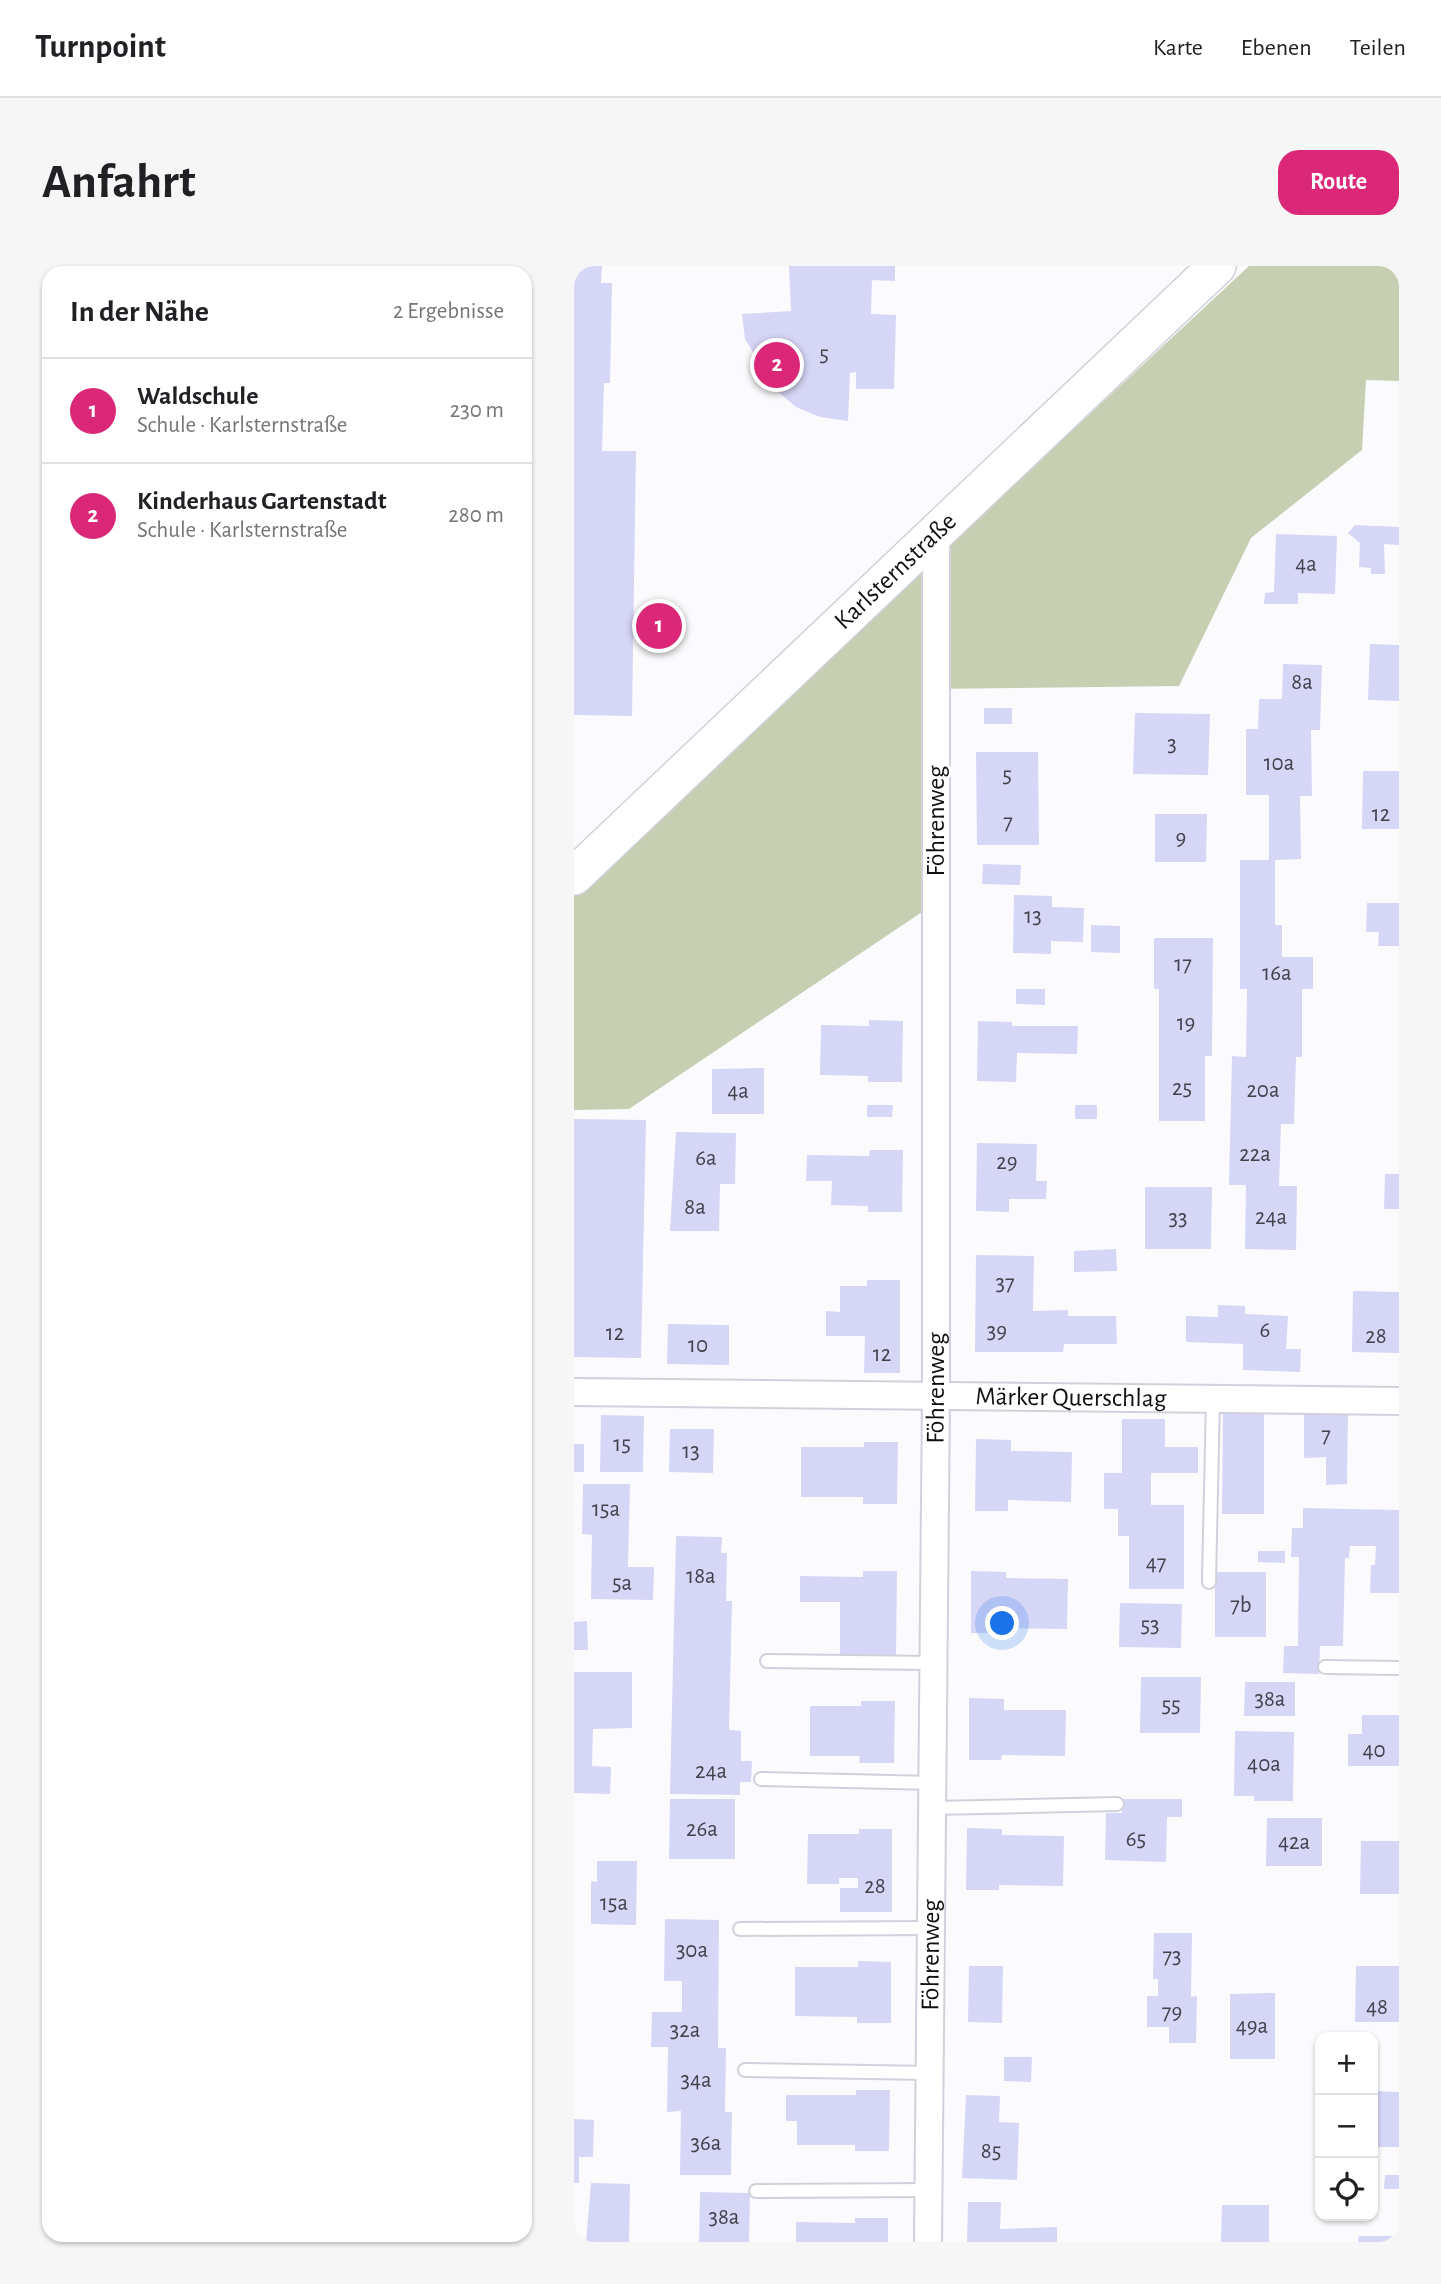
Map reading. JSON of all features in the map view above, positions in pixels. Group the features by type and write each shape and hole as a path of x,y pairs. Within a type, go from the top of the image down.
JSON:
{"street":[{"name":"Karlsternstraße","path":"574,876 1217,266"},
{"name":"Föhrenweg","path":"928,2242 936,1395 936,533"},
{"name":"Märker Querschlag","path":"574,1392 1399,1401"}],"lane":[{"path":"1209,1582 1213,1398"},
{"path":"767,1661 933,1663"},
{"path":"1325,1667 1399,1668"},
{"path":"761,1779 932,1796 1117,1804"},
{"path":"740,1929 931,1928"},
{"path":"745,2070 930,2073"},
{"path":"756,2191 929,2190"}],"green space":[{"path":"1249,266 1399,266 1399,381 1366,380 1362,450 1251,538 1179,686 925,689 922,912 629,1109 574,1110 574,894"}],"building":[{"path":"574,266 602,266 601,283 612,283 610,383 604,383 602,451 636,451 632,716 574,715"},
{"path":"789,266 895,266 895,281 872,280 871,314 896,315 894,389 856,389 856,372 850,373 848,421 820,417 796,407 776,390 745,339 742,314 791,311"},
{"path":"1355,525 1399,527 1399,545 1384,544 1385,574 1371,574 1371,568 1359,567 1360,543 1348,533"},
{"path":"1276,534 1337,536 1335,594 1298,593 1298,604 1264,604 1265,593 1274,592"},
{"path":"1370,644 1399,645 1399,701 1368,700"},
{"path":"1283,664 1322,665 1320,730 1311,730 1312,796 1300,796 1301,859 1275,860 1275,925 1282,925 1282,957 1313,957 1313,989 1302,989 1302,1057 1296,1057 1294,1124 1281,1124 1279,1186 1297,1186 1296,1250 1245,1249 1246,1185 1229,1185 1232,1056 1246,1057 1247,989 1240,989 1240,860 1269,860 1269,795 1246,795 1246,729 1258,729 1259,699 1282,699"},
{"path":"984,708 1012,708 1012,724 984,724"},
{"path":"1135,713 1210,714 1208,775 1133,774"},
{"path":"976,752 1038,752 1039,845 977,845"},
{"path":"1363,771 1399,771 1399,829 1362,829"},
{"path":"1155,814 1207,814 1206,862 1155,862"},
{"path":"983,864 1021,865 1020,885 982,884"},
{"path":"1014,895 1052,896 1052,907 1084,908 1083,942 1051,941 1051,954 1013,953"},
{"path":"1367,903 1399,903 1399,946 1378,946 1379,932 1366,932"},
{"path":"1091,925 1120,926 1120,953 1091,952"},
{"path":"1154,938 1213,938 1212,1056 1205,1056 1205,1121 1159,1121 1159,989 1154,989"},
{"path":"1016,989 1045,989 1045,1005 1016,1004"},
{"path":"869,1020 903,1021 902,1082 868,1082 868,1076 820,1075 821,1025 869,1026"},
{"path":"978,1021 1012,1022 1012,1026 1078,1026 1077,1054 1017,1053 1016,1082 977,1081"},
{"path":"764,1068 764,1114 712,1114 712,1069"},
{"path":"867,1105 893,1105 892,1117 867,1117"},
{"path":"1075,1105 1097,1105 1097,1119 1075,1119"},
{"path":"574,1119 646,1120 641,1358 574,1357"},
{"path":"676,1132 736,1133 735,1184 720,1184 719,1231 670,1231"},
{"path":"977,1143 1037,1144 1036,1181 1047,1181 1046,1199 1009,1199 1009,1212 976,1211"},
{"path":"870,1150 903,1150 902,1212 868,1212 868,1206 831,1205 832,1181 806,1181 807,1155 869,1156"},
{"path":"1385,1174 1399,1174 1399,1209 1384,1209"},
{"path":"1145,1187 1212,1187 1211,1249 1145,1249"},
{"path":"1116,1249 1117,1271 1074,1272 1074,1251"},
{"path":"976,1255 1034,1256 1033,1311 1068,1310 1068,1316 1116,1316 1117,1344 1064,1344 1063,1352 975,1352"},
{"path":"867,1280 900,1280 900,1373 864,1373 865,1336 826,1336 826,1311 840,1312 840,1286 867,1286"},
{"path":"1353,1291 1399,1292 1399,1353 1352,1352"},
{"path":"1218,1305 1245,1306 1245,1314 1288,1316 1286,1349 1301,1349 1300,1372 1243,1370 1243,1344 1186,1342 1186,1316 1218,1317"},
{"path":"668,1324 729,1325 729,1365 667,1364"},
{"path":"1304,1412 1348,1413 1347,1484 1326,1485 1326,1457 1304,1458"},
{"path":"1223,1413 1264,1413 1264,1514 1222,1514"},
{"path":"601,1415 644,1416 643,1472 600,1472"},
{"path":"1122,1419 1165,1419 1165,1447 1198,1447 1198,1473 1151,1473 1151,1505 1184,1505 1184,1589 1129,1589 1129,1536 1118,1536 1118,1509 1104,1509 1104,1473 1122,1473"},
{"path":"670,1429 714,1429 713,1473 669,1472"},
{"path":"976,1439 1011,1440 1011,1451 1072,1452 1071,1502 1008,1500 1008,1511 975,1511"},
{"path":"864,1442 898,1442 897,1504 863,1504 863,1497 801,1497 801,1447 864,1447"},
{"path":"574,1444 584,1444 584,1472 574,1472"},
{"path":"583,1484 630,1484 628,1567 654,1567 653,1600 591,1599 592,1535 582,1534"},
{"path":"1303,1508 1399,1510 1399,1593 1370,1593 1371,1565 1375,1565 1376,1546 1350,1546 1349,1558 1345,1558 1343,1646 1320,1646 1319,1674 1283,1673 1284,1646 1298,1646 1299,1557 1291,1557 1292,1528 1303,1528"},
{"path":"676,1536 722,1537 721,1553 727,1553 726,1601 732,1601 729,1730 741,1731 741,1761 752,1761 751,1782 740,1782 740,1795 670,1794"},
{"path":"1258,1551 1285,1551 1285,1563 1258,1562"},
{"path":"863,1571 897,1571 896,1655 840,1654 840,1602 800,1602 800,1576 863,1577"},
{"path":"971,1571 1006,1572 1006,1578 1068,1579 1067,1629 1004,1628 1004,1633 971,1633"},
{"path":"1215,1572 1266,1572 1266,1637 1215,1637"},
{"path":"1120,1603 1182,1604 1181,1648 1119,1647"},
{"path":"587,1621 588,1650 574,1650 574,1622"},
{"path":"574,1672 632,1672 632,1728 593,1729 592,1766 611,1767 610,1794 574,1793"},
{"path":"1141,1677 1201,1677 1200,1733 1140,1733"},
{"path":"1245,1682 1295,1682 1295,1716 1244,1716"},
{"path":"969,1698 1004,1699 1004,1710 1066,1710 1065,1756 1002,1755 1001,1760 969,1760"},
{"path":"861,1701 895,1701 894,1763 859,1763 860,1756 810,1756 810,1706 861,1706"},
{"path":"1362,1715 1399,1715 1399,1766 1348,1766 1348,1734 1362,1734"},
{"path":"1235,1731 1294,1732 1293,1801 1254,1801 1254,1796 1234,1796"},
{"path":"670,1799 735,1799 735,1859 669,1859"},
{"path":"1122,1799 1182,1799 1182,1817 1167,1817 1166,1862 1105,1860 1106,1813 1122,1813"},
{"path":"1267,1818 1322,1818 1322,1866 1266,1866"},
{"path":"967,1828 1002,1829 1002,1835 1064,1836 1063,1886 999,1885 999,1890 966,1890"},
{"path":"859,1829 892,1829 892,1912 840,1912 840,1888 858,1888 858,1878 839,1878 839,1884 807,1884 808,1834 859,1834"},
{"path":"1361,1841 1399,1841 1399,1894 1360,1894"},
{"path":"597,1861 637,1861 636,1925 591,1924 591,1881 597,1882"},
{"path":"665,1919 719,1920 718,2048 726,2048 725,2112 732,2112 731,2175 680,2175 681,2111 667,2112 668,2047 651,2047 652,2012 682,2012 682,1981 664,1981"},
{"path":"1154,1933 1192,1933 1191,1997 1197,1996 1196,2043 1169,2043 1169,2027 1147,2027 1147,1996 1158,1996 1158,1979 1153,1979"},
{"path":"858,1961 891,1962 891,2023 857,2023 857,2017 795,2016 795,1967 858,1967"},
{"path":"969,1966 1003,1966 1002,2023 968,2022"},
{"path":"1356,1966 1399,1966 1399,2022 1355,2022"},
{"path":"1275,1993 1275,2059 1230,2059 1230,1994"},
{"path":"1004,2057 1032,2057 1031,2082 1004,2081"},
{"path":"856,2090 890,2090 889,2151 855,2151 855,2145 797,2145 797,2121 786,2121 786,2095 856,2095"},
{"path":"1378,2091 1399,2092 1399,2147 1378,2147"},
{"path":"966,2095 1000,2096 999,2122 1019,2123 1017,2180 962,2178"},
{"path":"574,2119 594,2120 593,2157 579,2157 579,2183 574,2183"},
{"path":"1385,2175 1399,2175 1399,2189 1384,2189"},
{"path":"591,2183 630,2184 629,2242 586,2242"},
{"path":"700,2192 750,2193 749,2242 699,2242"},
{"path":"968,2202 1001,2202 1000,2229 1057,2227 1057,2242 967,2242"},
{"path":"1222,2205 1269,2205 1269,2242 1221,2242"},
{"path":"855,2218 888,2218 888,2242 796,2242 796,2222 855,2223"},
{"path":"1359,2236 1399,2236 1399,2242 1358,2242"}],"place":[{"name":"Kinderhaus Gartenstadt","path":"777,365"},
{"name":"Waldschule","path":"659,626"}]}
